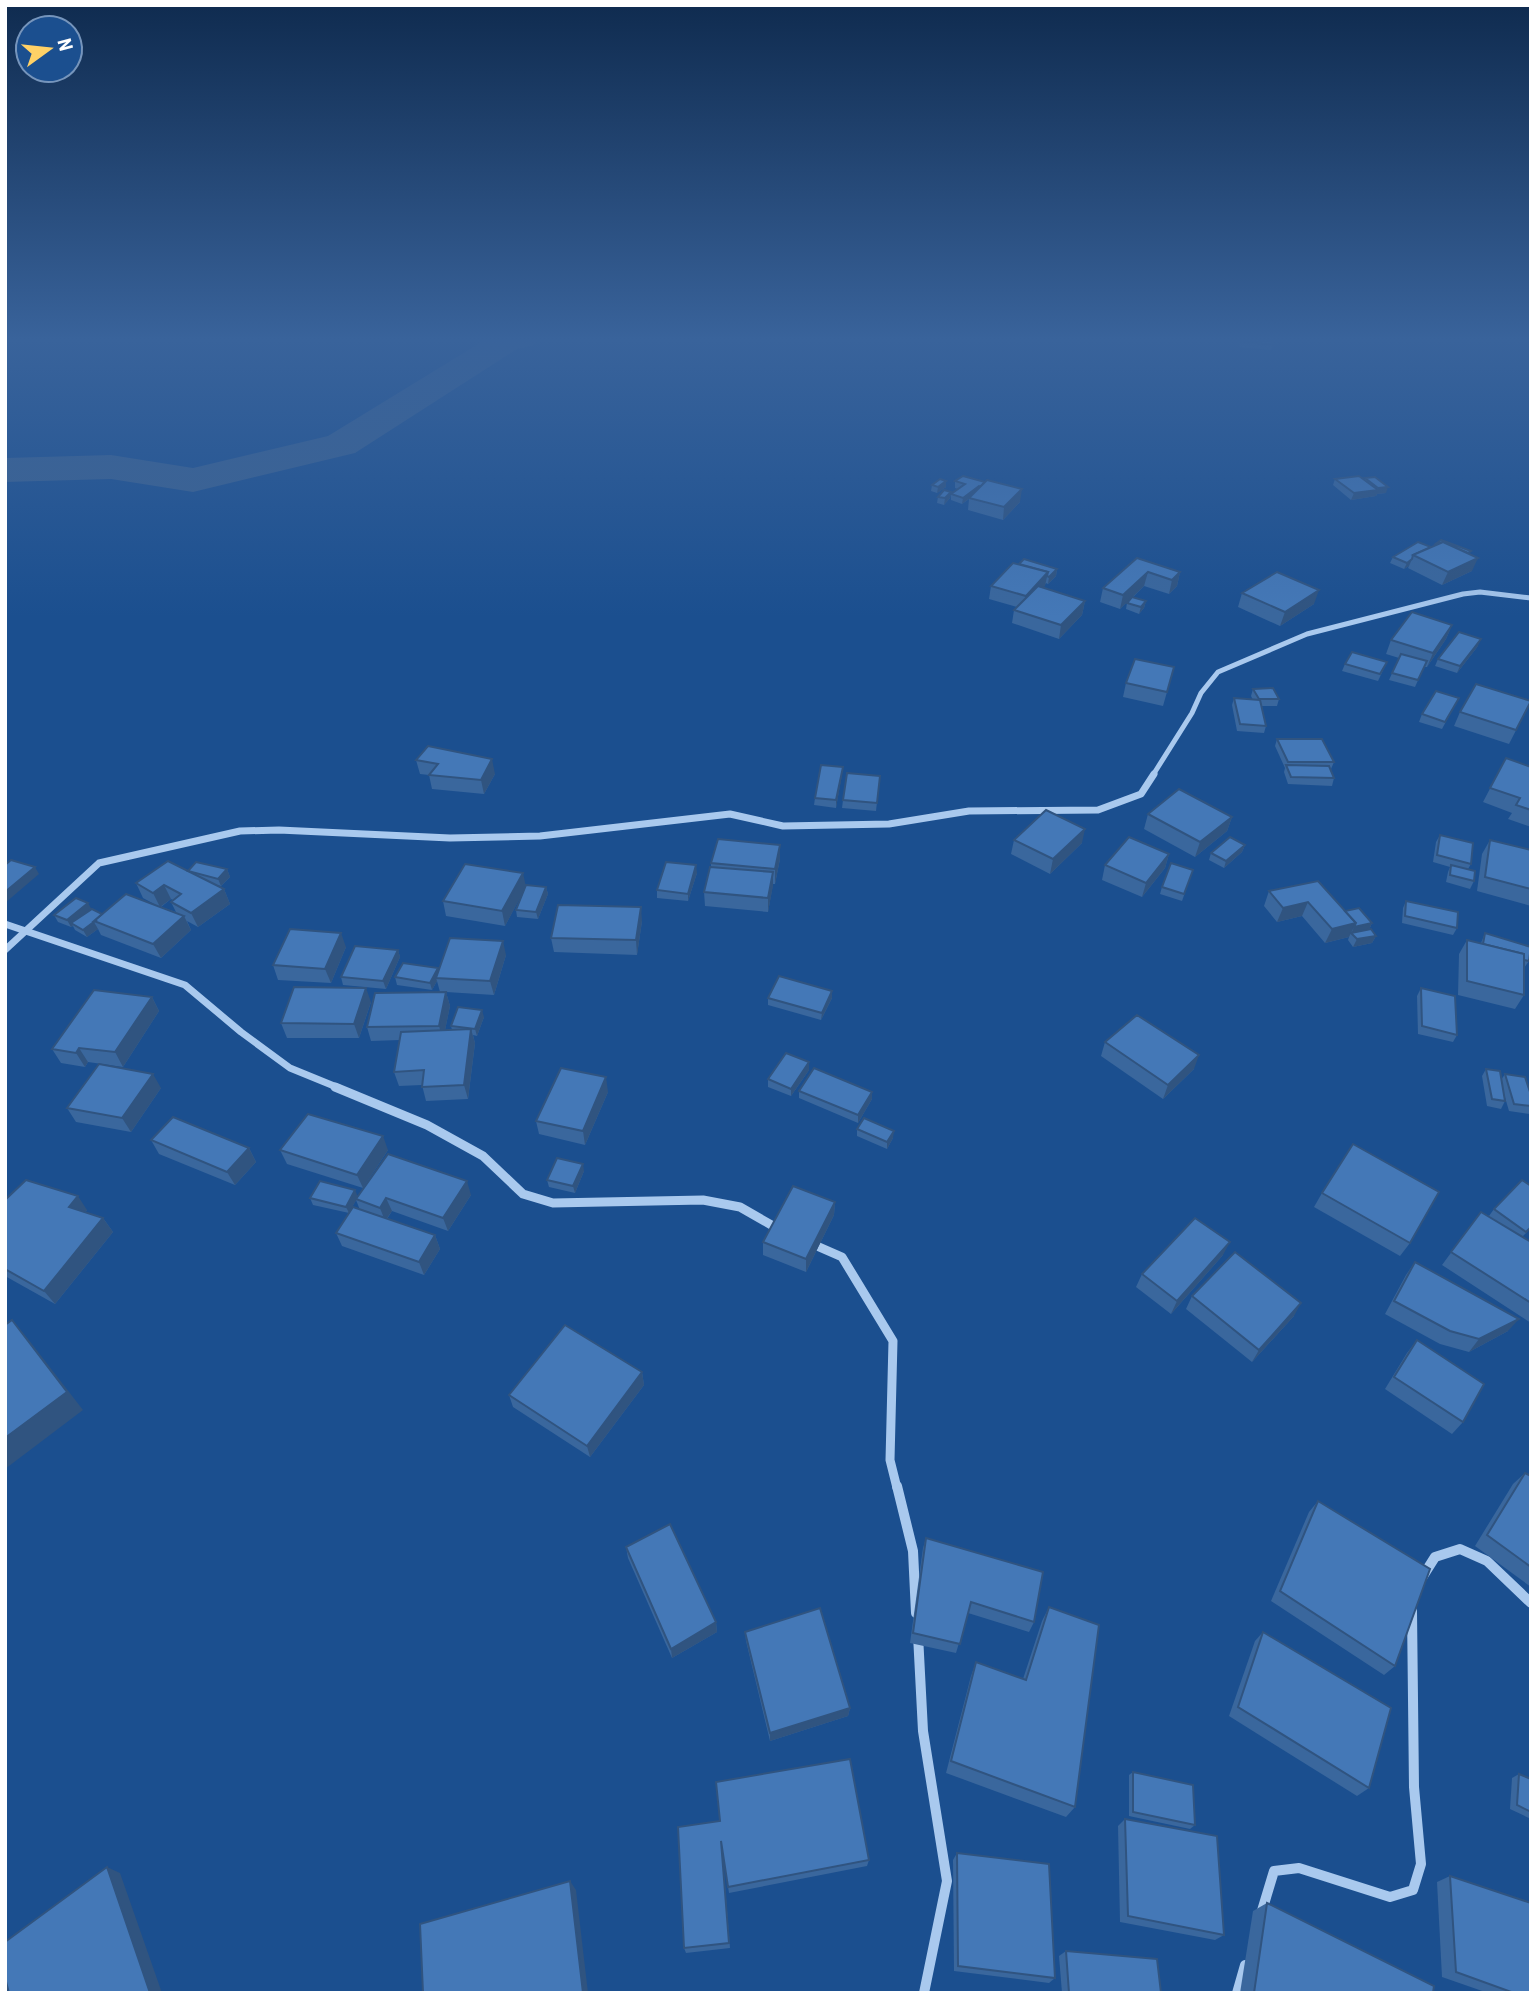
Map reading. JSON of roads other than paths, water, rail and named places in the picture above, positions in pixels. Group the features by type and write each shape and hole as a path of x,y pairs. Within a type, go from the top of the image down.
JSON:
{"street":[{"path":"5,950 99,863 240,831 279,830 450,838 527,836 730,814 783,826 827,827 889,824 969,811 1098,810 1141,794 1192,713 1200,693 1218,672 1307,634 1450,597 1480,592 1531,598"},
{"path":"5,924 22,932 185,985 241,1032 290,1068 427,1125 483,1156 523,1194 553,1203 703,1200 740,1207 787,1234"},
{"path":"798,1238 842,1257 893,1341 890,1460 913,1551 923,1731 947,1881 924,1993"},
{"path":"1257,1926 1274,1871 1300,1868 1390,1897 1413,1890 1421,1864 1414,1774 1412,1612 1419,1582 1435,1557 1460,1549 1487,1561 1531,1604"},
{"path":"1237,1993 1249,1953"}],"waterway":[{"path":"5,470 111,467 193,480 341,445 363,431"}]}
